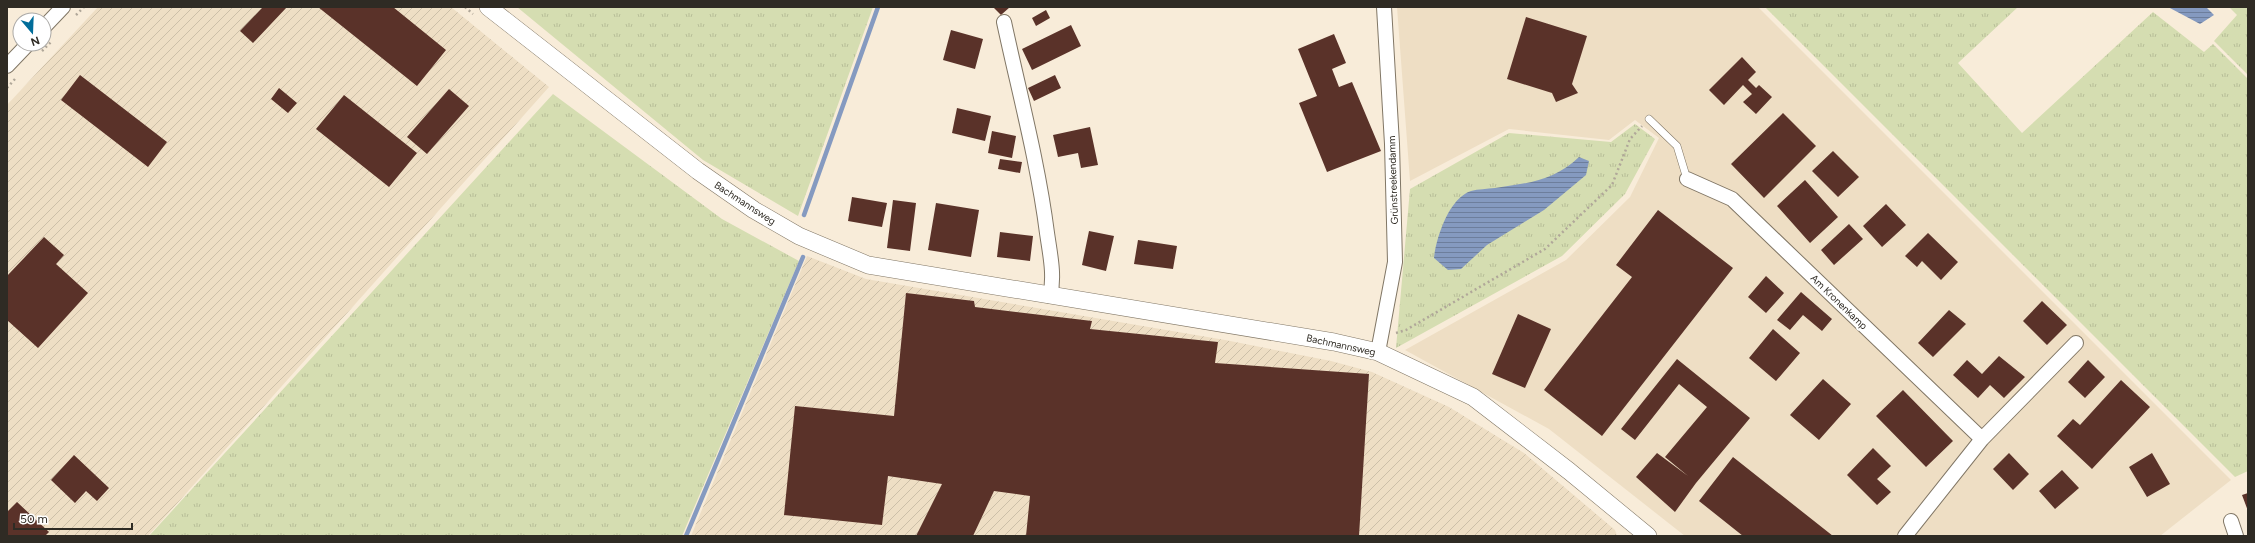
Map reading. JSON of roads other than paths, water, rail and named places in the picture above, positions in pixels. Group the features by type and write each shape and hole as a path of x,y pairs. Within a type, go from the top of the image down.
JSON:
{"street":[{"path":"52,19 63,7"},
{"name":"Bachmannsweg","path":"488,7 698,171 754,210 799,236 868,265 1334,342 1380,344 1473,397 1569,471 1647,536"},
{"name":"Grünstreekendamm","path":"1380,344 1395,262 1392,144 1384,7"},
{"path":"1004,22 1043,197 1051,263 1052,286 1050,296"},
{"path":"7,66 20,52"},
{"name":"Am Kronenkamp","path":"1687,179 1732,199 1982,439"},
{"path":"1904,536 1982,439 2076,343"},
{"path":"2231,521 2236,536"}],"lane":[{"path":"1649,119 1677,146 1687,179"}],"water":[{"path":"2168,7 2206,7 2214,15 2200,24"},
{"path":"1579,157 1589,161 1586,175 1544,210 1487,245 1461,269 1448,270 1434,258 1435,250 1445,220 1450,210 1463,195 1474,190 1540,180 1560,171"}],"waterway":[{"path":"804,215 878,7"},
{"path":"686,536 803,257"}]}
